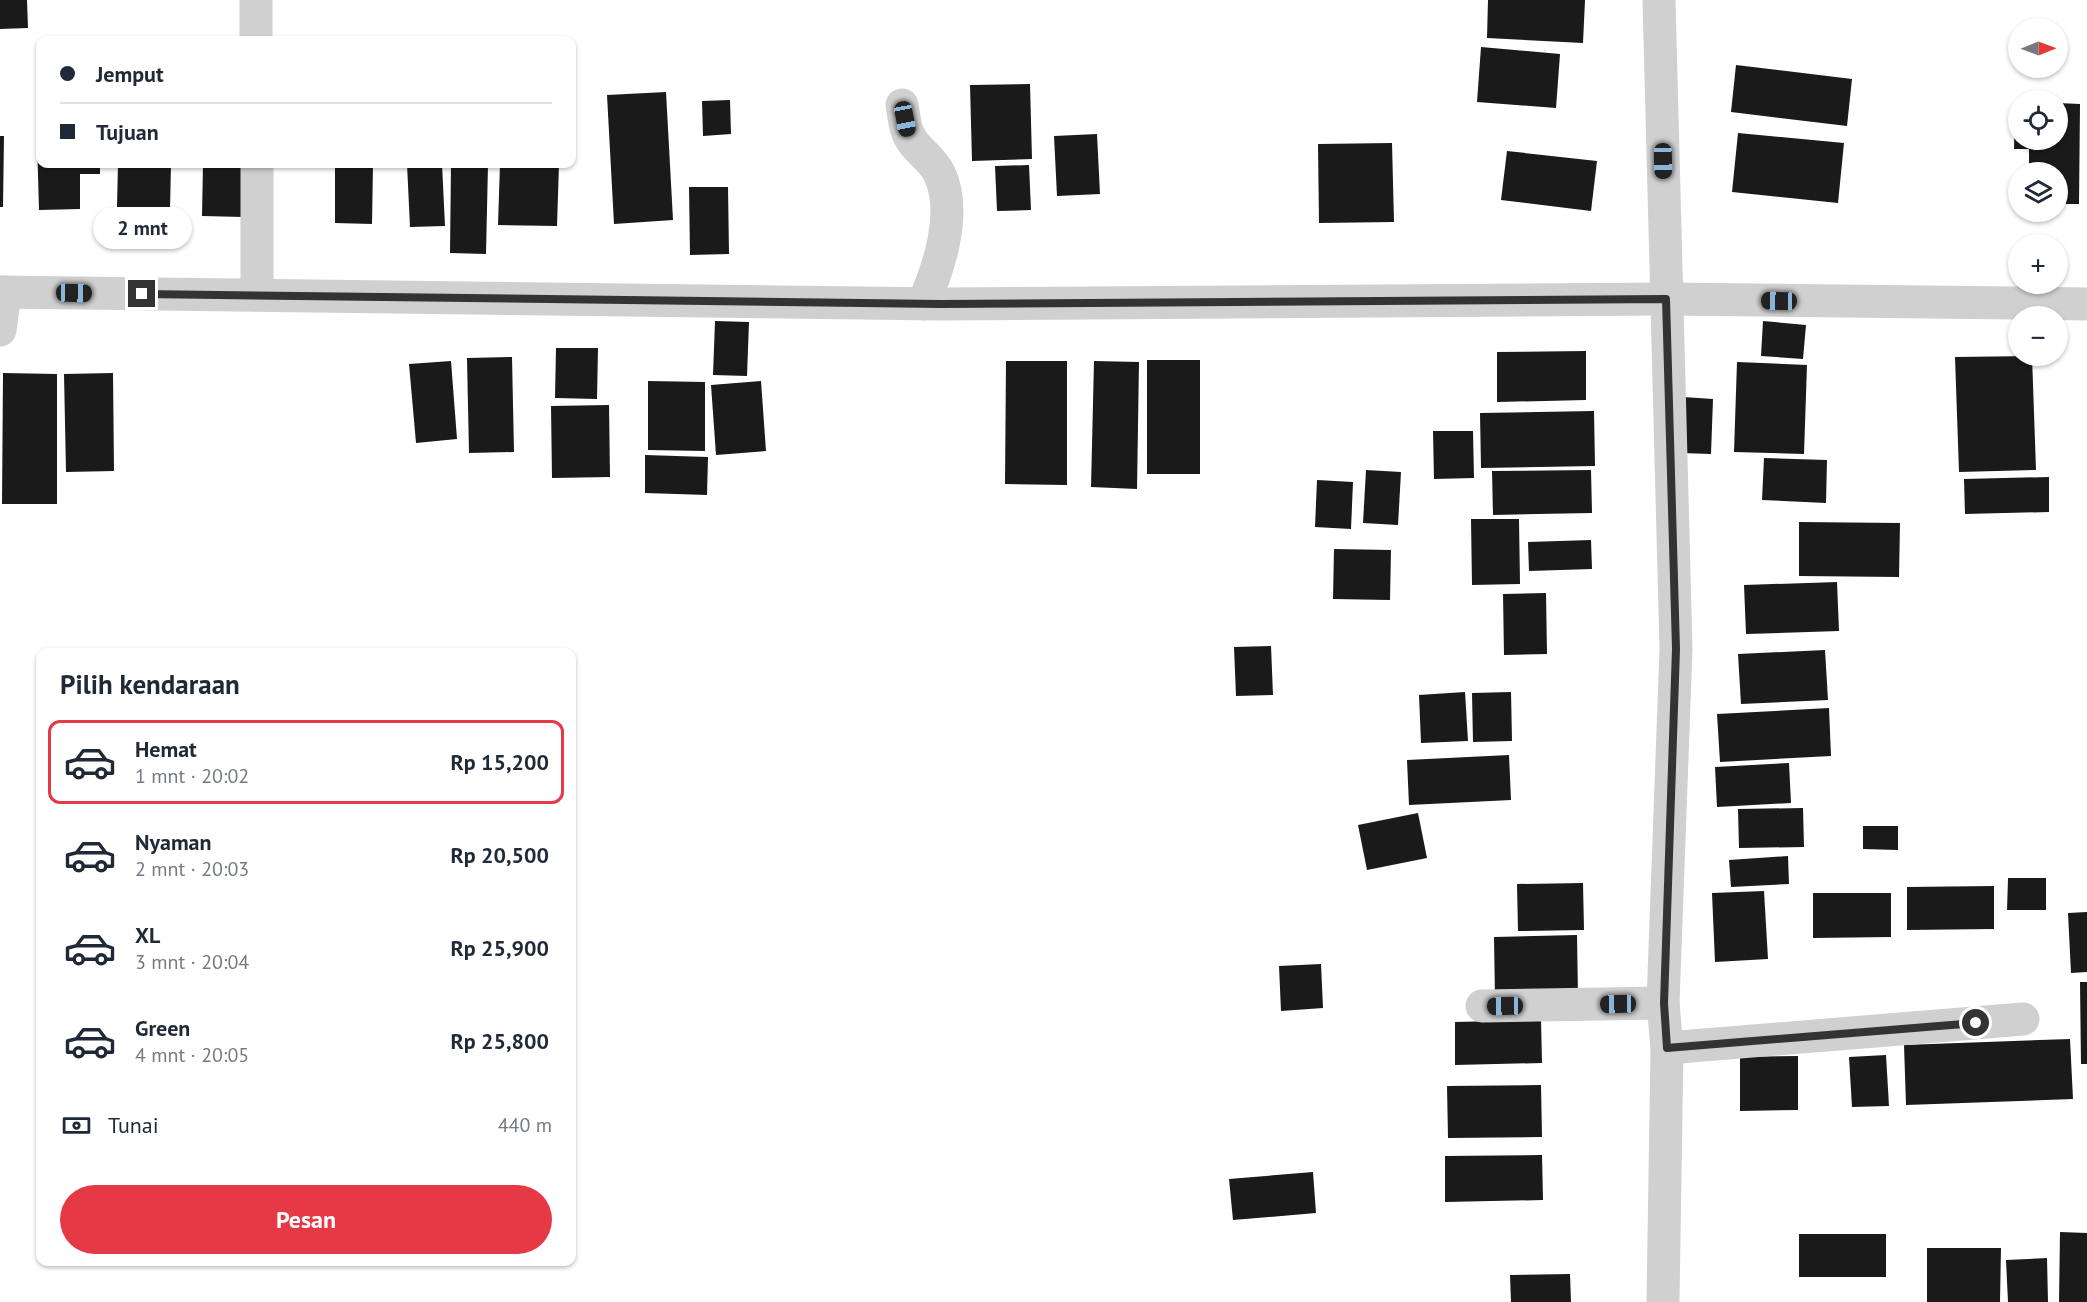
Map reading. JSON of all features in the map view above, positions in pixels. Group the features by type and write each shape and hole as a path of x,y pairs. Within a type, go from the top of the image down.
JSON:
{"street":[{"path":"256,0 256,36"},
{"path":"1659,0 1676,649 1664,1003 1667,1048 1663,1302"},
{"path":"902,105 908,134 939,172 945,198 946,218 939,259 923,304"},
{"path":"257,168 257,295"},
{"path":"0,330 2,292 923,304 1666,299 2087,304"},
{"path":"1482,1006 1664,1003"},
{"path":"1667,1048 2024,1019"}],"building":[{"path":"0,0 27,0 28,28 0,29"},
{"path":"1488,0 1585,0 1583,43 1487,38"},
{"path":"1481,47 1560,54 1556,108 1477,102"},
{"path":"1736,65 1852,79 1847,126 1731,112"},
{"path":"1030,84 1032,159 972,161 970,85"},
{"path":"666,92 673,220 614,224 607,95"},
{"path":"730,100 731,134 703,136 702,101"},
{"path":"2068,103 2080,104 2079,204 2068,204 2068,162 2029,162 2029,150 2068,150"},
{"path":"1738,133 1844,143 1838,203 1732,192"},
{"path":"1097,134 1100,194 1057,196 1054,136"},
{"path":"0,136 4,136 3,207 0,207"},
{"path":"1392,143 1394,222 1319,223 1318,144"},
{"path":"1507,151 1597,161 1591,211 1501,200"},
{"path":"1029,165 1031,210 997,211 995,166"},
{"path":"38,168 100,168 100,174 80,174 80,209 39,210"},
{"path":"118,168 171,168 170,209 117,207"},
{"path":"203,168 244,168 243,217 202,216"},
{"path":"335,168 373,168 372,224 335,223"},
{"path":"407,168 442,168 445,226 410,227"},
{"path":"451,168 488,168 486,254 450,253"},
{"path":"500,168 559,168 557,226 498,225"},
{"path":"689,187 728,187 729,254 690,255"},
{"path":"715,321 749,322 747,376 713,375"},
{"path":"1763,321 1806,325 1803,359 1761,356"},
{"path":"556,348 598,348 597,399 555,398"},
{"path":"1586,351 1586,400 1497,402 1497,352"},
{"path":"2008,356 2008,366 2032,366 2036,470 1959,472 1955,357"},
{"path":"512,357 514,452 469,453 467,358"},
{"path":"1147,360 1200,360 1200,474 1147,474"},
{"path":"451,361 457,439 416,443 409,364"},
{"path":"1006,361 1067,361 1067,485 1005,484"},
{"path":"1094,361 1139,362 1137,489 1091,487"},
{"path":"1737,362 1807,365 1804,454 1734,452"},
{"path":"3,373 57,374 57,504 2,504"},
{"path":"113,373 114,471 66,472 64,374"},
{"path":"648,381 705,382 705,451 648,450"},
{"path":"761,381 766,451 716,455 711,385"},
{"path":"1683,397 1713,399 1711,454 1681,453"},
{"path":"609,405 610,477 552,478 551,406"},
{"path":"1594,411 1595,466 1481,468 1480,413"},
{"path":"1433,431 1473,431 1474,478 1434,479"},
{"path":"645,455 708,457 707,495 645,493"},
{"path":"1764,458 1827,460 1826,503 1762,500"},
{"path":"1366,470 1401,472 1398,525 1363,523"},
{"path":"1591,470 1592,513 1493,515 1492,471"},
{"path":"2049,477 2049,512 1965,514 1964,479"},
{"path":"1317,480 1353,482 1351,529 1315,527"},
{"path":"1471,519 1519,519 1520,584 1472,585"},
{"path":"1799,522 1900,523 1899,577 1799,576"},
{"path":"1591,540 1592,569 1529,571 1528,542"},
{"path":"1334,549 1391,550 1390,600 1333,599"},
{"path":"1837,582 1839,631 1746,634 1744,585"},
{"path":"1546,593 1547,654 1504,655 1503,594"},
{"path":"1271,646 1273,695 1236,696 1234,647"},
{"path":"1825,650 1828,700 1741,704 1738,654"},
{"path":"1465,692 1468,741 1421,743 1419,695"},
{"path":"1511,692 1512,741 1473,742 1472,693"},
{"path":"1829,708 1831,756 1720,762 1717,714"},
{"path":"1509,755 1511,800 1409,805 1407,760"},
{"path":"1789,763 1791,803 1717,807 1715,767"},
{"path":"1803,808 1804,847 1739,848 1738,809"},
{"path":"1418,813 1427,858 1367,870 1358,825"},
{"path":"1863,826 1898,826 1898,850 1863,849"},
{"path":"1788,856 1789,884 1731,887 1729,860"},
{"path":"2008,878 2046,878 2046,910 2007,910"},
{"path":"1583,883 1584,930 1518,931 1517,884"},
{"path":"1994,886 1994,929 1907,930 1907,887"},
{"path":"1764,891 1768,959 1715,962 1712,893"},
{"path":"1813,893 1891,893 1891,937 1813,938"},
{"path":"2087,912 2087,972 2071,973 2068,913"},
{"path":"1577,935 1578,997 1495,999 1494,937"},
{"path":"1321,964 1323,1008 1281,1011 1279,966"},
{"path":"2080,982 2087,982 2087,1064 2081,1064"},
{"path":"1541,1020 1542,1063 1455,1065 1455,1022"},
{"path":"2070,1039 2073,1099 1906,1105 1904,1045"},
{"path":"1886,1055 1889,1106 1852,1107 1849,1057"},
{"path":"1798,1056 1798,1110 1740,1111 1740,1057"},
{"path":"1541,1085 1542,1137 1448,1138 1447,1086"},
{"path":"1542,1155 1543,1200 1445,1202 1445,1156"},
{"path":"1313,1172 1316,1213 1233,1220 1229,1179"},
{"path":"2060,1232 2087,1233 2087,1302 2059,1302"},
{"path":"1799,1234 1886,1234 1886,1277 1799,1277"},
{"path":"1927,1248 2001,1248 2000,1302 1927,1302"},
{"path":"2047,1258 2048,1302 2008,1302 2006,1260"},
{"path":"1570,1274 1571,1302 1511,1302 1510,1275"}],"route":[{"path":"142,294 941,304 1666,299 1676,649 1664,1003 1667,1048 1976,1023"}]}
